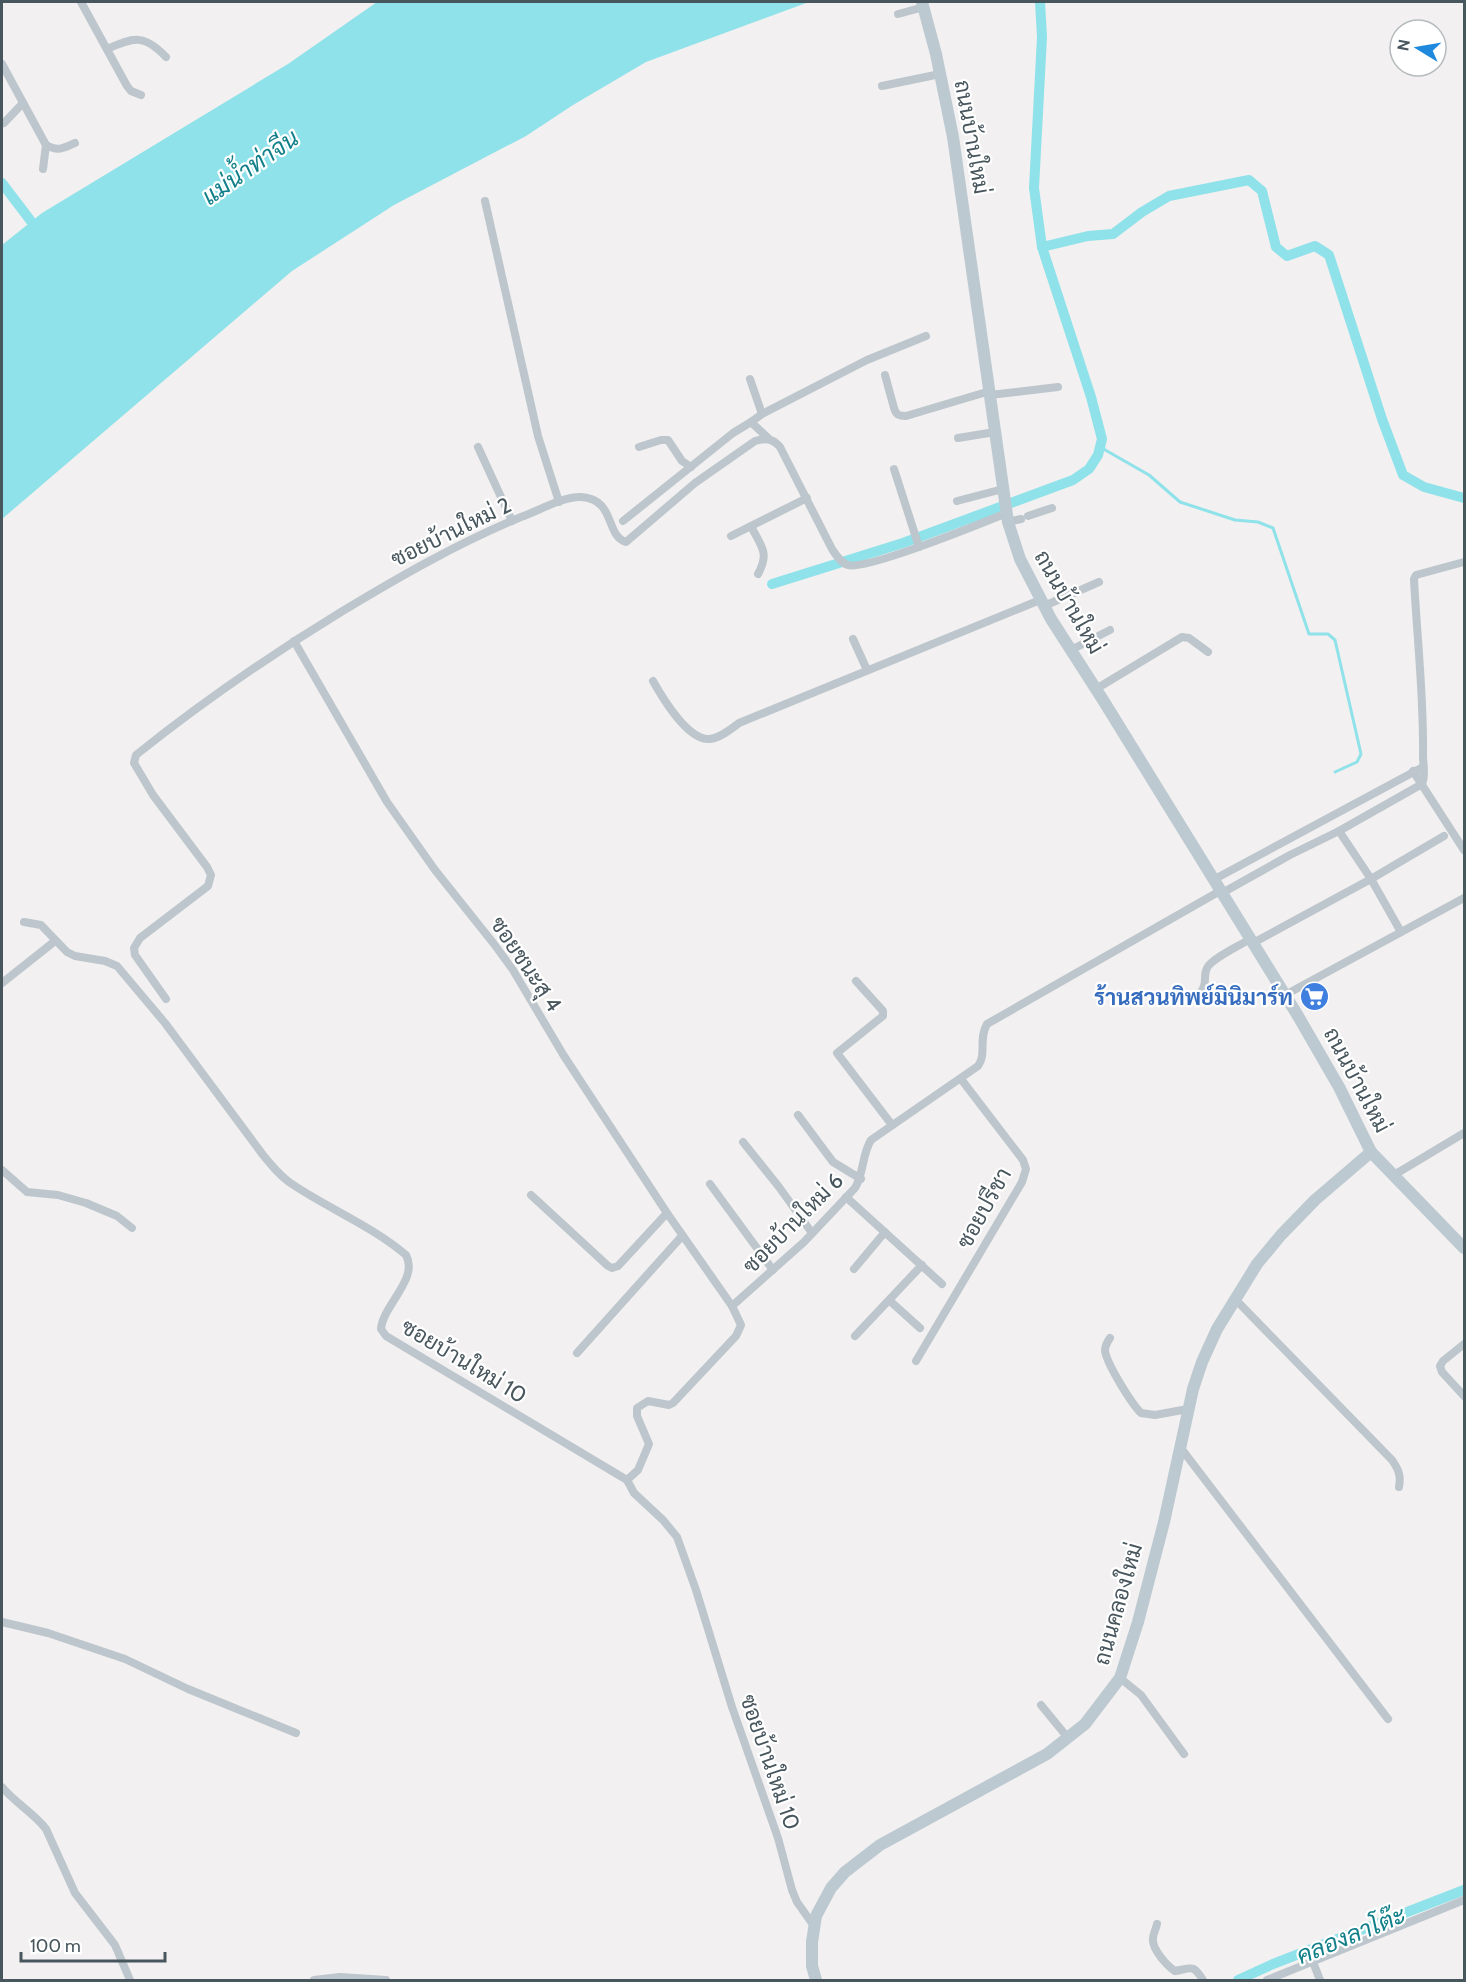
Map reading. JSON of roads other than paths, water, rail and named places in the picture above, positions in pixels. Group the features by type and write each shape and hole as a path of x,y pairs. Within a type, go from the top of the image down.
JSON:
{"street":[{"path":"81,2 127,87 141,95"},
{"path":"898,14 923,4"},
{"name":"ถนนบ้านใหม่","path":"923,4 953,137 1007,518 1020,559 1042,603 1286,995 1339,1087 1371,1152 1464,1248"},
{"path":"107,49 136,39 152,44 166,57"},
{"path":"2,64 46,145 60,149 75,143"},
{"path":"882,86 940,74"},
{"path":"4,123 23,103"},
{"path":"43,169 46,145"},
{"path":"484,201 538,436 559,502"},
{"path":"623,521 732,433 762,414 867,360 926,336"},
{"path":"885,375 894,408 900,416 990,393 1058,387"},
{"path":"750,379 762,414"},
{"path":"751,422 780,447 832,549 847,565 861,565 1007,518 1025,517 1052,508"},
{"path":"958,438 995,432"},
{"name":"ซอยบ้านใหม่ 2","path":"166,999 135,954 134,948 140,938 208,886 211,875 153,795 134,763 136,755 192,710 294,640 405,573 512,521 575,497 595,499 602,506 621,541 626,542 695,483 754,441 768,438"},
{"path":"639,447 668,440 682,461 691,467"},
{"path":"478,447 512,521"},
{"path":"894,469 919,547"},
{"path":"957,501 1003,489"},
{"path":"731,536 807,498"},
{"path":"752,526 765,555 765,561 758,574"},
{"path":"1218,888 1339,831 1422,784 1425,778 1424,731 1414,577 1464,562"},
{"path":"653,681 672,712 695,734 706,740 714,738 739,723 867,670 1099,582"},
{"path":"1071,650 1110,630"},
{"path":"1096,689 1182,638 1189,638 1208,652"},
{"path":"853,639 867,670"},
{"name":"ซอยชนะสุ 4","path":"294,640 387,802 435,870 513,970 564,1056 682,1236 732,1306"},
{"path":"1218,888 1346,810 1423,767"},
{"path":"1413,771 1464,850"},
{"path":"1339,831 1371,879 1401,932"},
{"path":"1200,994 1205,986 1210,963 1371,879 1444,836"},
{"name":"ซอยบ้านใหม่ 6","path":"732,1306 812,1233 855,1188 861,1179 871,1140 961,1079 981,1062 983,1032 991,1020 1039,995 1218,888"},
{"path":"1286,995 1464,898"},
{"name":"ซอยบ้านใหม่ 10","path":"24,922 41,925 67,952 75,956 105,961 117,966 165,1023 278,1172 291,1184 342,1213 406,1255 410,1262 409,1270 398,1295 382,1321 381,1329 386,1336 627,1480 634,1493 663,1520 677,1537 732,1707 778,1838 792,1890 797,1902 814,1926"},
{"path":"2,983 55,940"},
{"path":"856,981 883,1011 883,1016 837,1053 892,1125"},
{"name":"ซอยปรีชา","path":"916,1361 1022,1182 1026,1169 1023,1161 961,1079"},
{"path":"798,1115 834,1162 861,1179"},
{"path":"1394,1175 1464,1133"},
{"path":"743,1142 780,1186 812,1233"},
{"name":"ถนนคลองใหม่","path":"816,1980 812,1966 812,1942 814,1926 822,1902 831,1887 858,1860 880,1845 1047,1754 1085,1724 1120,1678 1138,1622 1164,1522 1188,1409 1202,1362 1217,1329 1257,1264 1281,1235 1316,1200 1371,1152"},
{"path":"2,1170 27,1192 86,1203 117,1216 132,1228"},
{"path":"710,1184 773,1270"},
{"path":"531,1195 612,1268 618,1266 667,1213"},
{"path":"846,1197 942,1284"},
{"path":"854,1269 885,1232"},
{"path":"577,1353 682,1236"},
{"path":"855,1335 922,1265"},
{"path":"1234,1299 1392,1461 1401,1476 1399,1487"},
{"path":"890,1301 920,1328"},
{"path":"627,1480 638,1470 649,1444 637,1416 637,1408 648,1401 669,1405 689,1387 741,1328 732,1306"},
{"path":"1110,1338 1105,1350 1107,1357 1140,1413 1155,1415 1188,1409"},
{"path":"1464,1344 1440,1365 1442,1372 1464,1396"},
{"path":"1180,1447 1388,1719"},
{"path":"2,1622 48,1633 137,1663 188,1689 296,1733"},
{"path":"1120,1678 1141,1695 1184,1754"},
{"path":"1041,1705 1068,1738"},
{"path":"2,1787 46,1829 75,1893 116,1945 130,1980"},
{"path":"1267,1980 1464,1900"},
{"path":"1157,1924 1153,1938 1154,1945 1166,1963 1175,1971 1190,1967 1196,1970 1203,1980"},
{"path":"1313,1962 1320,1980"},
{"path":"314,1980 340,1977 386,1980"}],"water":[{"name":"แม่น้ำท่าจีน","path":"377,2 809,2 646,62 526,136 394,205 292,271 2,519 2,245 42,213 288,64"}],"waterway":[{"path":"772,584 903,543 1073,480 1089,469 1098,455 1102,439 1091,397 1042,247 1034,188 1042,37 1040,2"},
{"path":"1042,247 1088,236 1113,234 1142,212 1169,196 1249,180 1262,191 1276,247 1287,256 1315,246 1329,255 1382,419 1403,475 1424,487 1464,498"},
{"path":"2,183 40,233"},
{"path":"1100,447 1149,475 1180,502 1235,520 1258,522 1273,528 1309,634 1328,634 1335,640 1361,754 1357,762 1335,772"},
{"name":"คลองลาโต๊ะ","path":"1238,1980 1273,1964 1464,1890"}],"place":[{"name":"ร้านสวนทิพย์มินิมาร์ท","path":"1314,997"}]}
